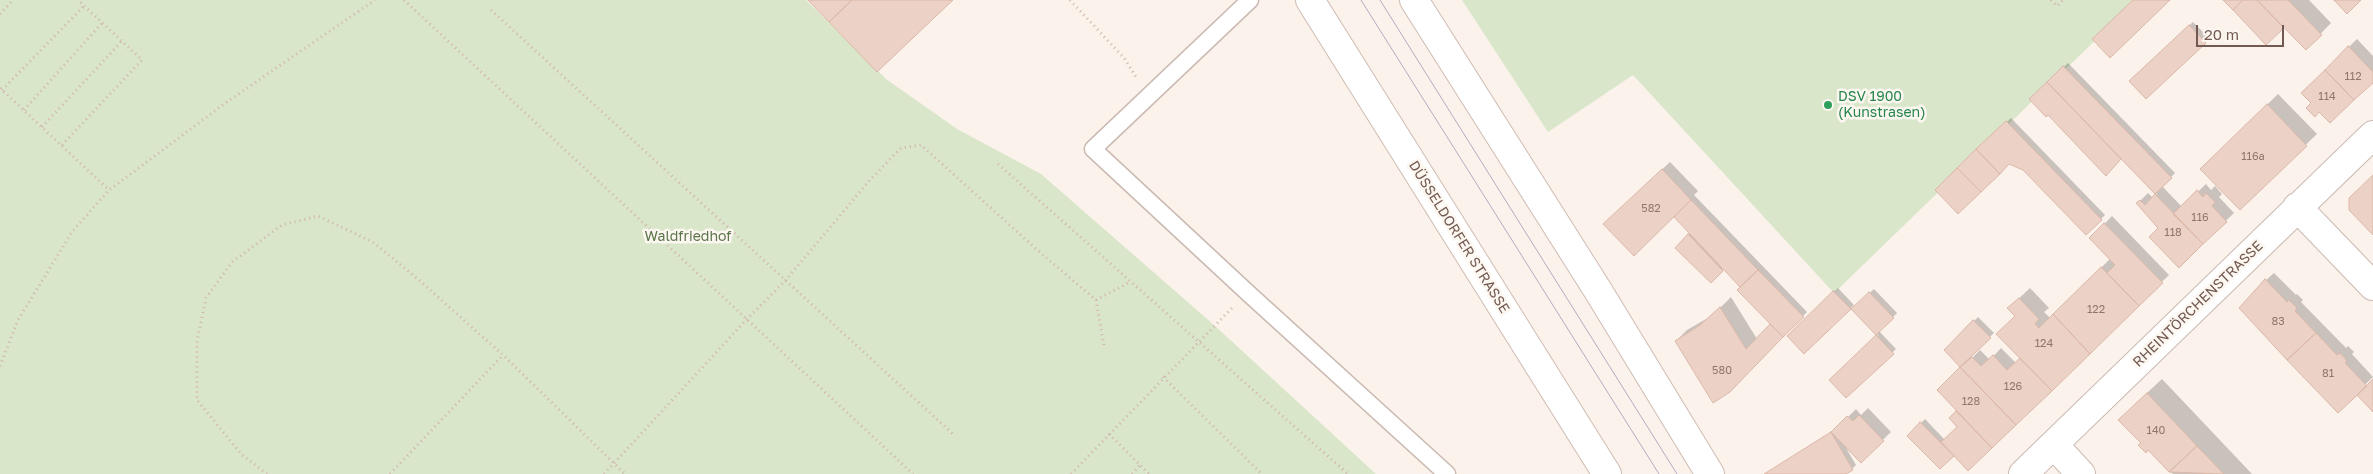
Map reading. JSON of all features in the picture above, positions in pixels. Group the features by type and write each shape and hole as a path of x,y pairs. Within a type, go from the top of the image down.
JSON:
{"main road":[{"name":"DÜSSELDORFER STRASSE","path":"1310,0 1607,474"},
{"path":"1414,0 1597,288 1710,474"},
{"name":"RHEINTÖRCHENSTRASSE","path":"2023,474 2373,135"},
{"path":"2297,207 2373,286"},
{"path":"2054,445 2081,474"}],"lane":[{"path":"1250,0 1093,149 1248,293 1448,474"}],"path":[{"path":"0,14 12,0"},
{"path":"62,145 142,60 78,0"},
{"path":"0,366 18,320 67,240 108,190 224,104 375,0"},
{"path":"404,0 913,474"},
{"path":"1070,0 1124,58 1148,97"},
{"path":"2051,0 2057,6 2063,0"},
{"path":"84,6 1,89 108,190"},
{"path":"491,10 953,434"},
{"path":"24,110 102,23"},
{"path":"42,127 122,41"},
{"path":"604,474 747,319 785,281 901,148 920,145 1096,300 1104,346"},
{"path":"998,164 1348,474"},
{"path":"267,474 242,455 197,400 197,341 206,298 232,262 282,225 318,216 373,242 502,355 625,474"},
{"path":"1096,300 1130,282"},
{"path":"1071,474 1248,293"},
{"path":"390,474 502,355"},
{"path":"1163,378 1262,474"},
{"path":"1109,434 1149,474"},
{"path":"1132,474 1140,465"}],"green space":[{"name":"Waldfriedhof","path":"0,0 806,0 886,79 957,129 1041,174 1214,325 1376,474 0,474"},
{"path":"1462,0 2137,0 1834,293 1633,75 1548,132"}],"building":[{"path":"808,0 852,0 829,22"},
{"path":"852,0 953,0 877,72 829,22"},
{"path":"2133,0 2170,0 2110,58 2092,39"},
{"path":"2223,0 2243,0 2233,10"},
{"path":"2243,0 2257,0 2284,28 2266,45 2233,10"},
{"path":"2257,0 2288,0 2322,35 2306,50"},
{"path":"2334,0 2361,0 2347,14"},
{"path":"2189,25 2206,43 2146,99 2129,81"},
{"path":"2348,46 2373,72 2373,83 2354,100 2325,70"},
{"path":"2063,66 2172,178 2155,194 2047,82"},
{"path":"2325,70 2354,100 2330,123 2319,112 2315,117 2306,108 2311,103 2301,93"},
{"path":"2047,82 2121,159 2106,176 2048,115 2046,117 2029,99"},
{"path":"2267,104 2307,146 2240,210 2200,169"},
{"path":"2006,121 2102,220 2086,235 2023,170 2009,164 2000,174 1976,149"},
{"path":"1976,149 2000,174 1981,192 1957,168"},
{"path":"1957,168 1981,192 1958,214 1935,190"},
{"path":"1662,169 1691,200 1634,256 1603,224"},
{"path":"2373,175 2373,235 2349,210 2349,198"},
{"path":"2197,190 2203,197 2206,193 2215,202 2212,206 2227,222 2203,244 2173,214"},
{"path":"2155,194 2203,244 2179,268 2149,237 2158,228 2136,203 2140,200 2145,205"},
{"path":"1691,200 1758,270 1740,287 1674,217"},
{"path":"2104,223 2163,283 2139,306 2107,273 2115,265 2089,238"},
{"path":"1688,234 1723,271 1711,283 1675,248"},
{"path":"2101,267 2139,306 2090,354 2053,314"},
{"path":"1758,270 1804,317 1783,337 1737,290"},
{"path":"2265,279 2287,302 2289,300 2297,308 2295,311 2316,333 2287,360 2239,308"},
{"path":"1833,291 1851,309 1804,354 1787,336"},
{"path":"1869,292 1894,318 1876,335 1851,309"},
{"path":"2019,298 2039,319 2035,324 2039,328 2053,314 2090,354 2052,391 1996,334 2015,316 2007,308"},
{"path":"1720,307 1746,349 1770,324 1783,337 1730,392 1713,403 1675,341 1700,325"},
{"path":"1973,320 1991,338 1960,367 1944,350"},
{"path":"2316,333 2337,355 2340,353 2347,361 2345,363 2367,386 2338,413 2287,360"},
{"path":"1876,335 1894,354 1846,398 1829,380"},
{"path":"1993,355 2007,370 2020,358 2052,391 2016,425 1960,367 1972,357 1981,366"},
{"path":"1960,367 2016,425 1992,448 1937,390"},
{"path":"2373,379 2373,412 2357,395"},
{"path":"2147,393 2197,446 2169,472 2148,450 2146,453 2138,445 2141,443 2118,420"},
{"path":"1956,411 1992,448 1968,471 1941,442 1957,427 1949,418"},
{"path":"1859,415 1884,441 1861,463 1831,432 1847,416 1853,421"},
{"path":"1920,422 1954,456 1940,469 1907,436"},
{"path":"1831,432 1853,470 1846,474 1764,474"},
{"path":"2197,446 2224,474 2169,472"}],"tram line":[{"path":"1361,0 1659,474"},
{"path":"1380,0 1677,474"}],"place":[{"name":"DSV 1900 (Kunstrasen)","path":"1828,105"}]}
